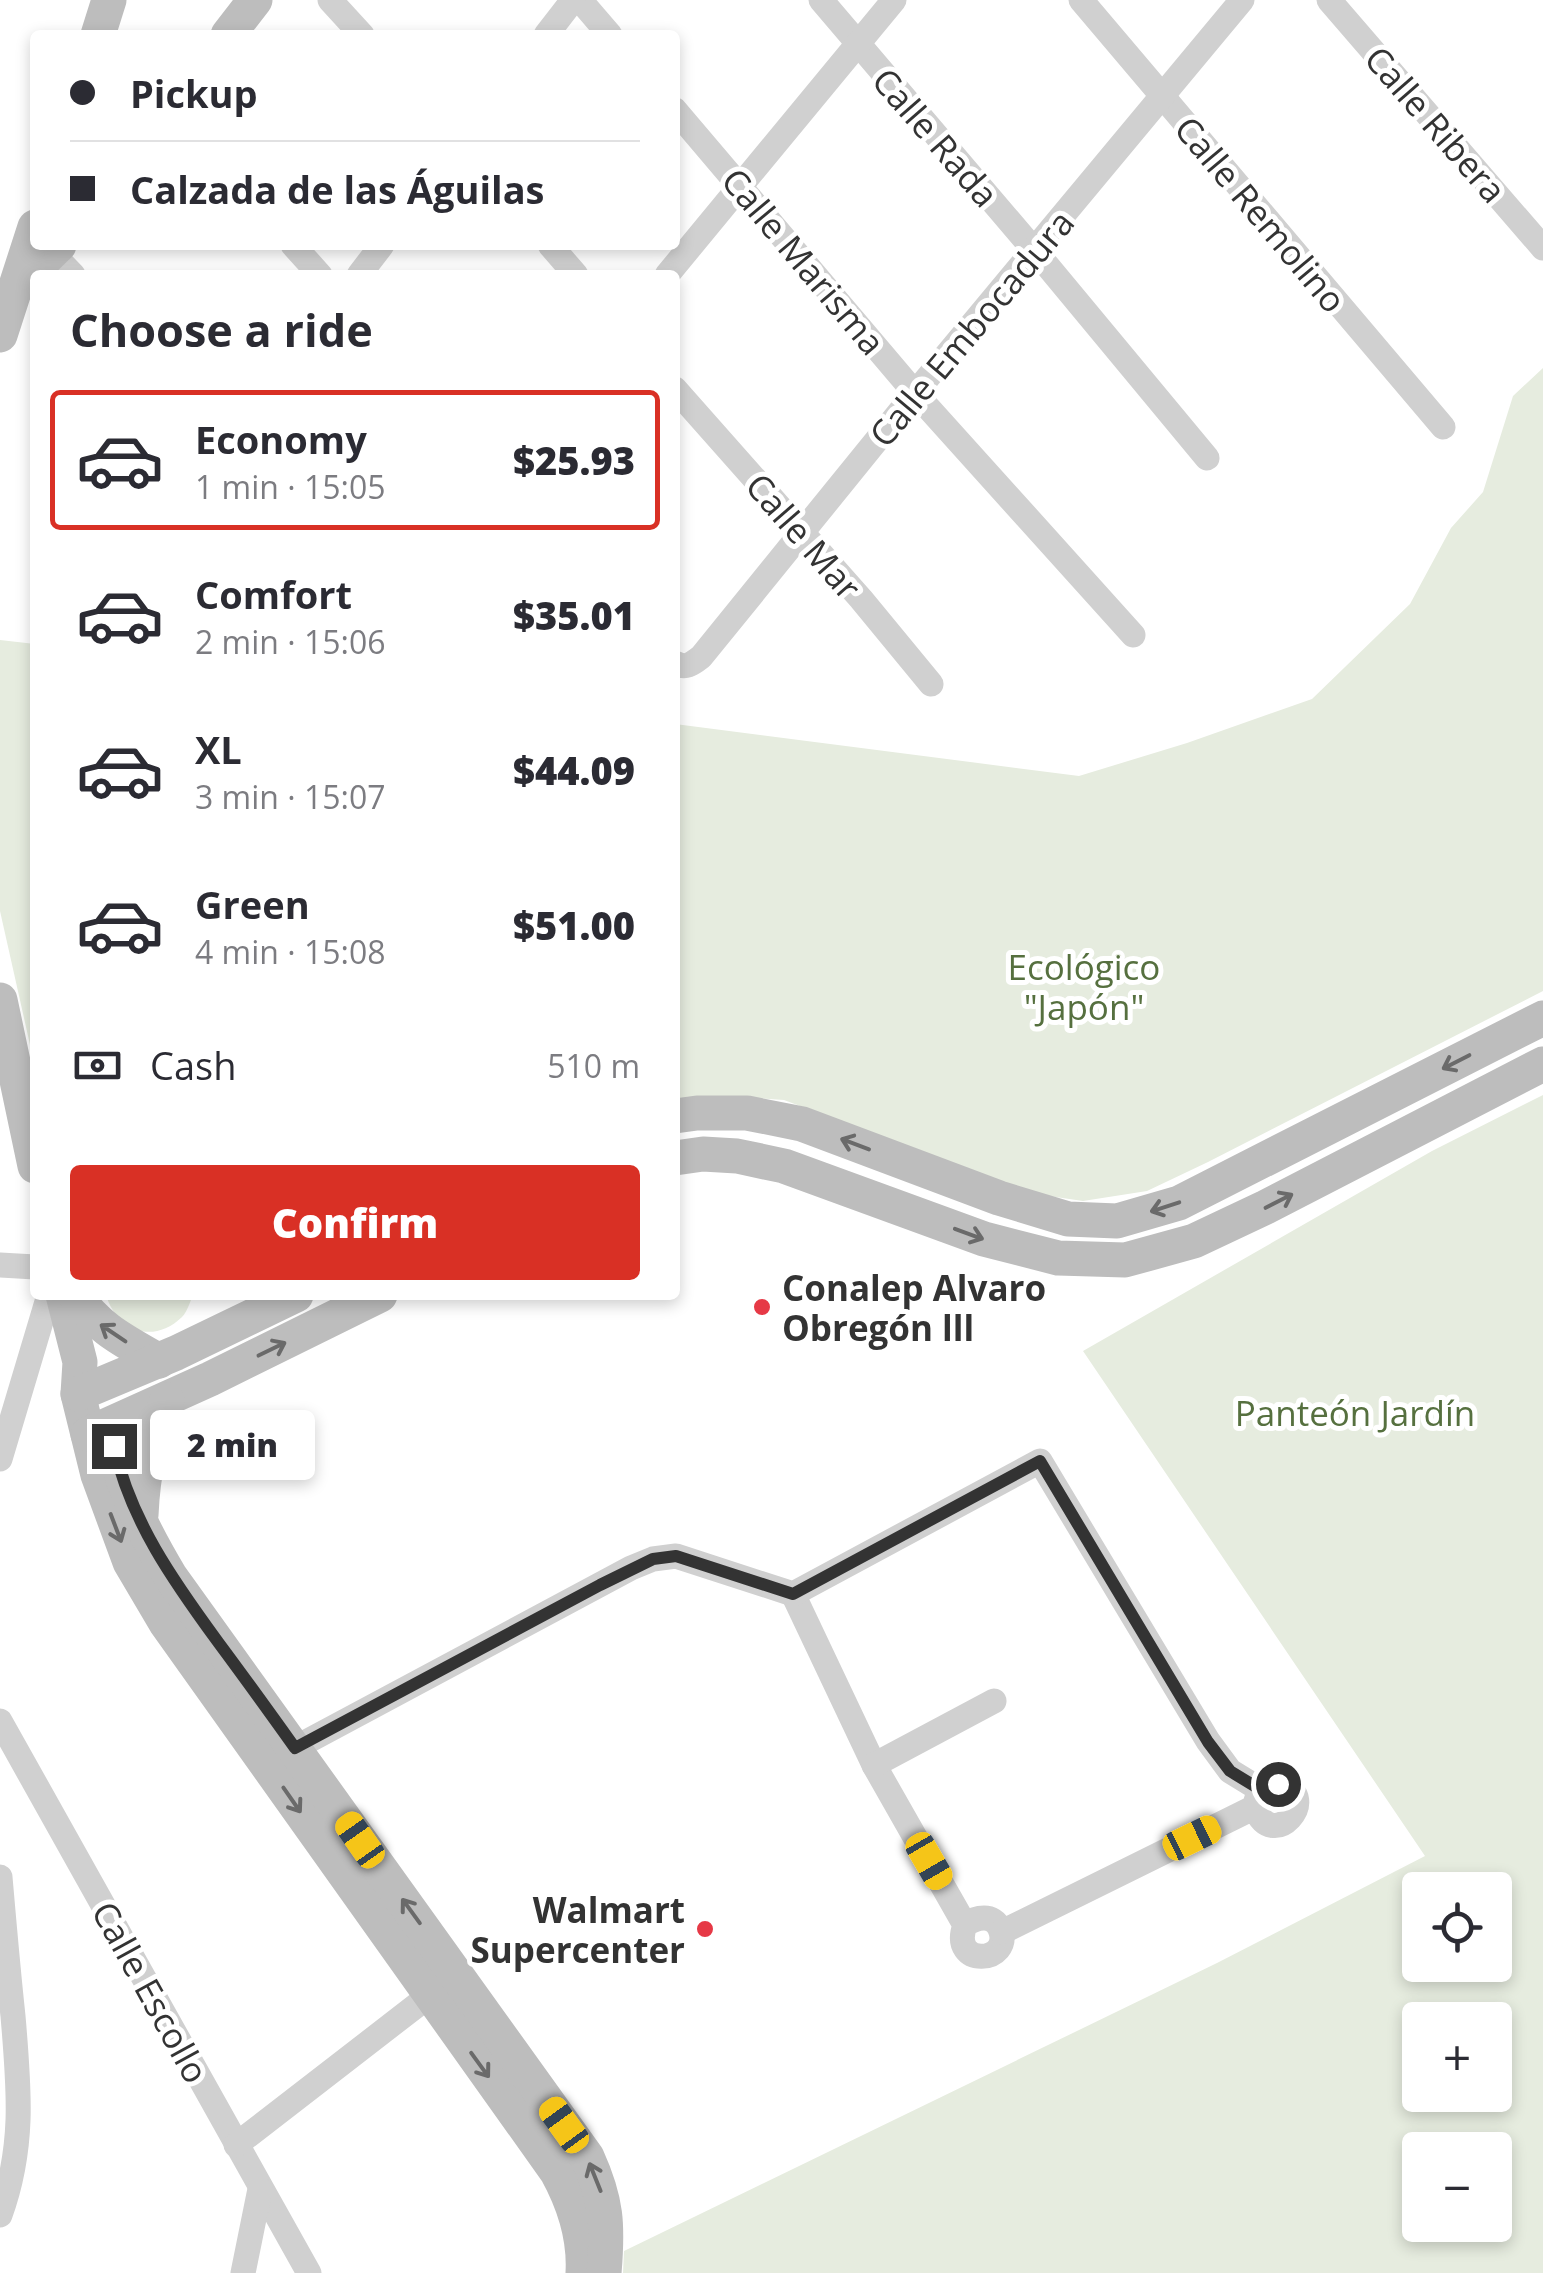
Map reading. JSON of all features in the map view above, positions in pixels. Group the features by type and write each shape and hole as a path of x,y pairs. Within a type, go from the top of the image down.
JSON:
{"main road":[{"path":"99,30 108,0"},
{"path":"232,30 255,0"},
{"path":"34,270 55,250"},
{"path":"0,335 15,288 30,274"},
{"path":"0,1000 30,1142"},
{"path":"680,1115 747,1113 802,1124 999,1198 1068,1219 1117,1222 1178,1203 1543,1018"},
{"path":"680,1157 736,1156 784,1166 984,1239 1058,1258 1125,1260 1194,1241 1266,1208 1543,1064"},
{"path":"64,1300 99,1430 170,1576 587,2157 604,2201 604,2273"},
{"path":"79,1300 90,1316 112,1334 159,1361"},
{"path":"86,1381 159,1361 286,1300"},
{"path":"99,1430 370,1300"},
{"path":"194,1345 210,1380"},
{"path":"141,1521 148,1450 167,1400"},
{"path":"99,1430 98,1476 130,1562 166,1623 564,2184 579,2230 582,2273"}],"street":[{"path":"330,0 357,30"},
{"path":"550,30 577,0 605,30"},
{"name":"Calle Rada","path":"821,0 1207,458"},
{"path":"671,270 894,0"},
{"name":"Calle Remolino","path":"1082,0 1443,428"},
{"name":"Calle Embocadura","path":"680,666 690,666 701,657 1242,0"},
{"name":"Calle Ribera","path":"1329,0 1543,248"},
{"name":"Calle Marisma","path":"680,116 916,393 1133,635"},
{"path":"298,250 316,270"},
{"path":"363,270 378,250"},
{"path":"554,250 572,270"},
{"name":"Calle Mar","path":"680,395 931,684"},
{"path":"0,1265 30,1267"},
{"path":"0,1459 47,1300"},
{"path":"295,1748 653,1559 676,1556 793,1594 1040,1461 1208,1742 1258,1798 1002,1932 1001,1944 994,1953 984,1958 972,1955 964,1947 965,1926 874,1765 793,1594"},
{"path":"874,1765 994,1700"},
{"name":"Calle Escollo","path":"0,1721 308,2273"},
{"path":"0,1877 20,2100 16,2155 0,2215"},
{"path":"236,2144 430,1995"},
{"path":"244,2273 260,2188"}],"green space":[{"name":"Ecológico \"Japón\"","path":"1543,368 1543,991 1147,1191 1083,1201 1035,1194 784,1100 680,1100 680,725 1079,776 1312,699 1410,604 1451,528 1483,492 1513,396"},
{"path":"0,640 30,643 30,1045 0,911"},
{"name":"Panteón Jardín","path":"1543,1095 1543,2273 623,2273 624,2251 1217,1963 1425,1856 1083,1351 1432,1151"},
{"path":"108,1300 191,1300 182,1317 171,1326 148,1332 127,1325"}],"place":[{"name":"Conalep Alvaro Obregón lll","path":"762,1307"},
{"name":"Walmart Supercenter","path":"705,1929"}],"route":[{"path":"114,1446 118,1466 150,1542 170,1576 295,1748 653,1559 676,1556 793,1594 1040,1461 1208,1742 1230,1771 1261,1790 1278,1784"}]}
